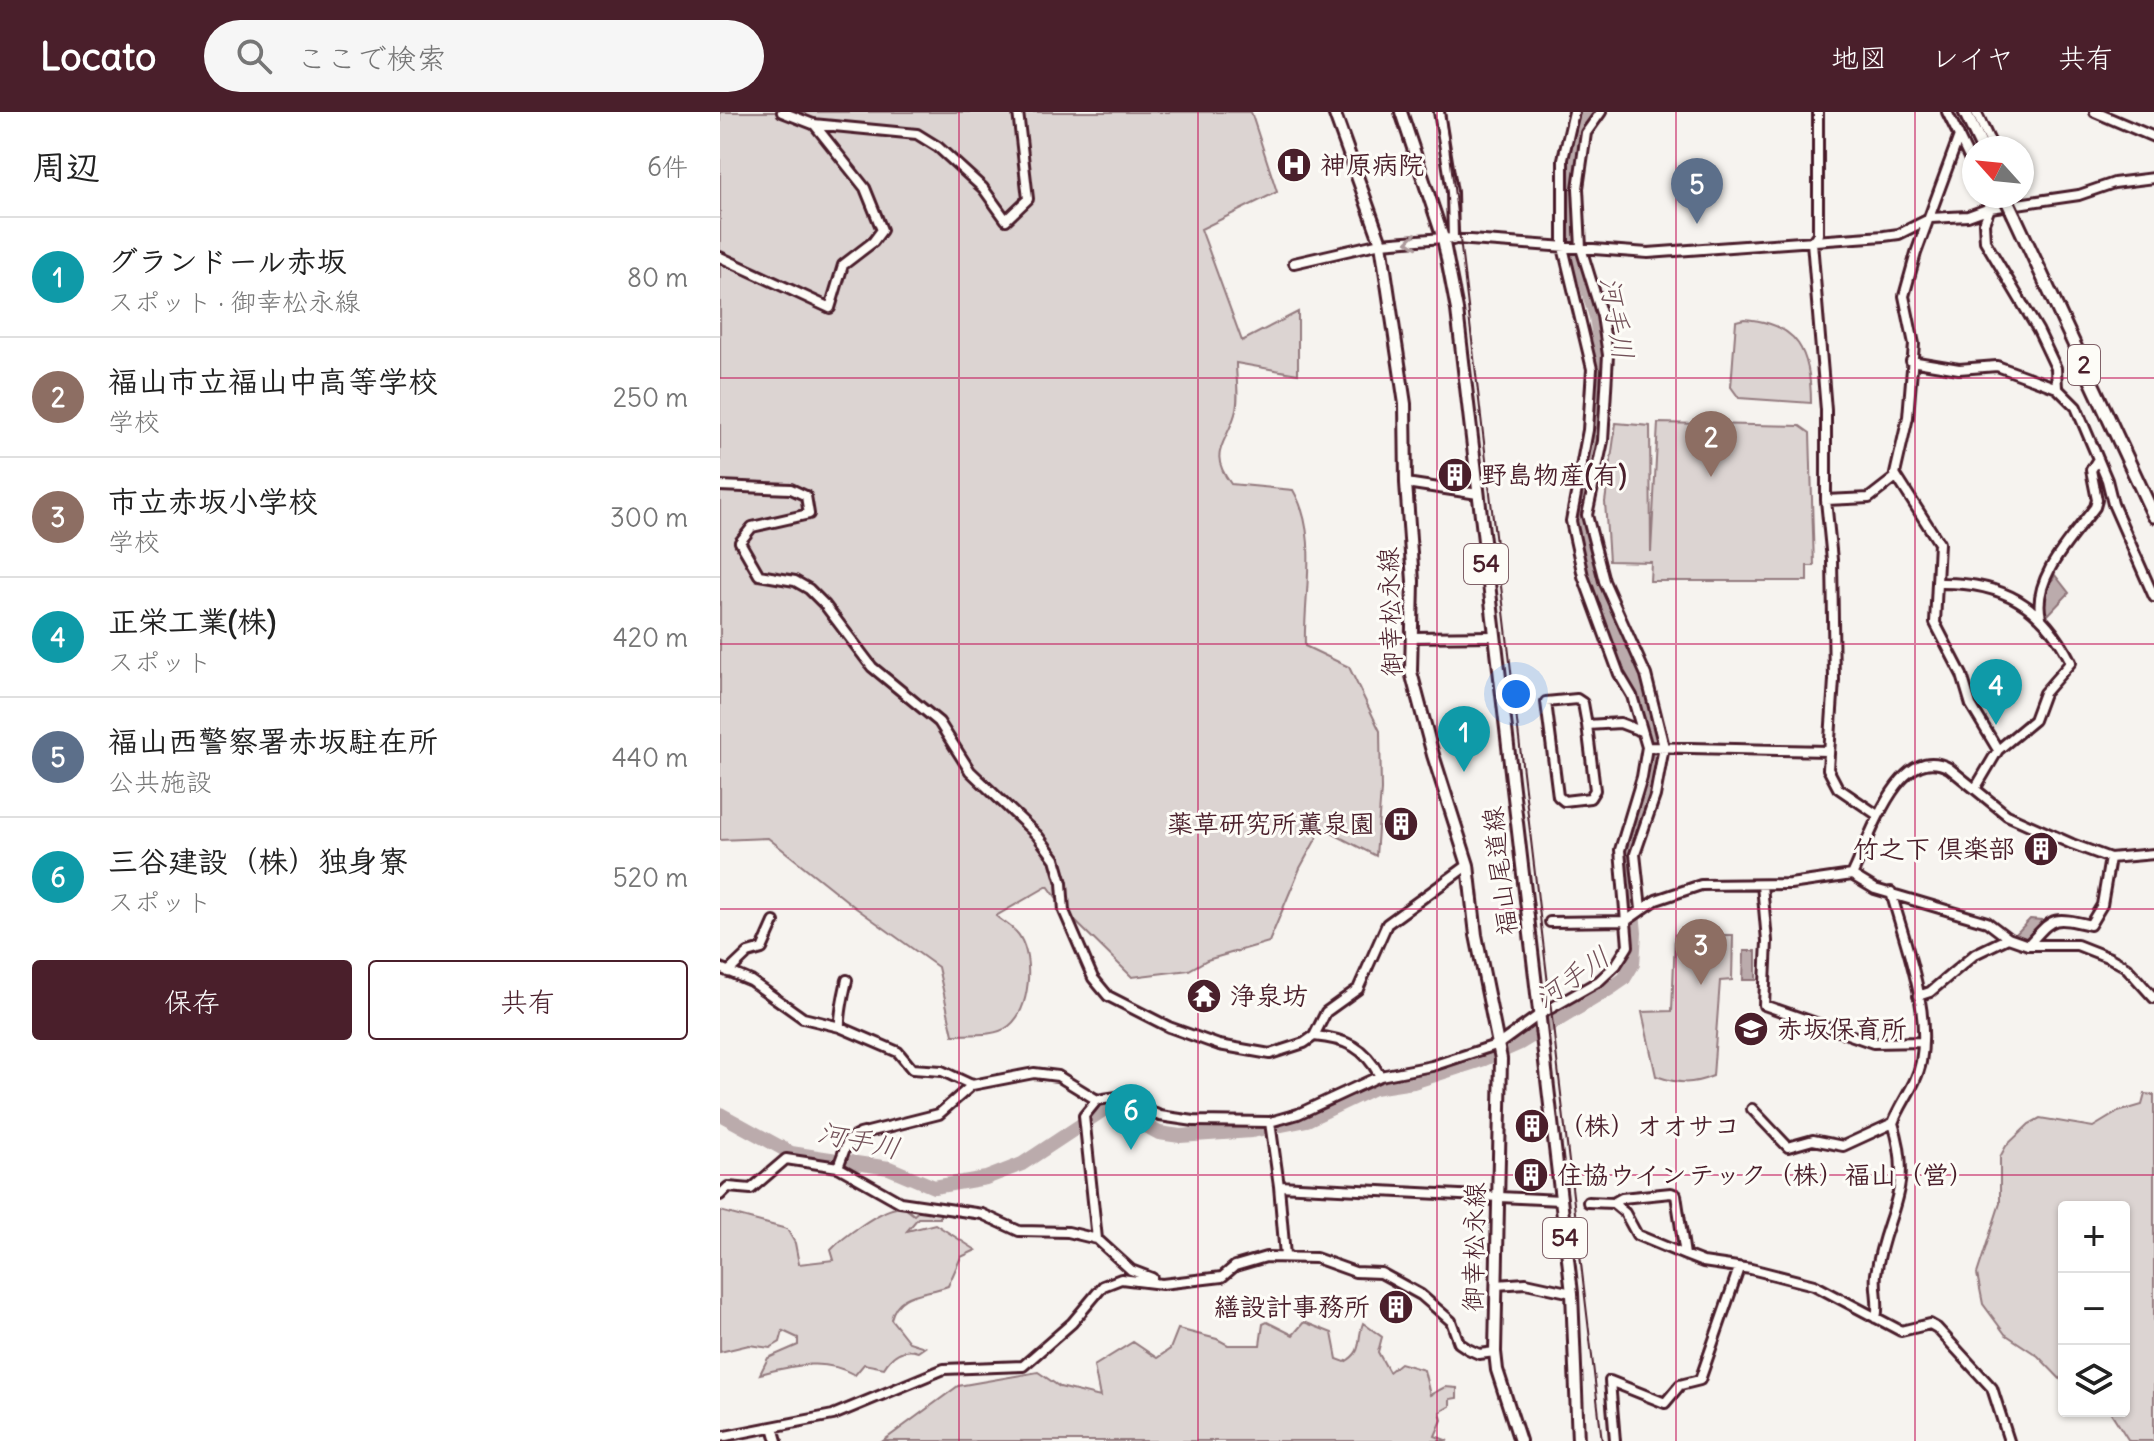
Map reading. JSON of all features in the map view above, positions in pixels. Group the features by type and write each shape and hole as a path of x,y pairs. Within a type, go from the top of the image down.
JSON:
{"highway":[{"path":"1970,112 1981,136"},
{"name":"2","path":"2015,208 2154,505"},
{"name":"2","path":"2015,208 2154,516"}],"main road":[{"name":"御幸松永線","path":"1334,112 1381,243 1405,404 1406,483 1413,581 1411,672 1468,865 1476,935 1500,1049 1495,1352 1500,1382 1520,1441"},
{"name":"福山尾道線","path":"1401,112 1448,239 1572,1293 1578,1441"}],"street":[{"path":"782,112 813,124 917,134 938,147 983,188 1006,220 1028,199 1018,112"},
{"path":"1439,112 1452,192 1448,239"},
{"path":"839,1161 848,1140 860,1134 939,1114 972,1085 1034,1073 1058,1076 1097,1100 1117,1097 1175,1119 1271,1128 1380,1076 1500,1049 1540,1018 1599,981 1616,965 1628,946 1620,850 1648,747 1632,696 1619,674 1583,576 1571,521 1588,430 1592,369 1565,247 1563,159 1574,112"},
{"path":"1601,112 1586,133 1581,158 1578,217 1580,248 1602,316 1608,355 1603,441 1588,522 1610,595 1646,675 1663,747 1655,796 1635,854 1640,910"},
{"path":"1818,112 1818,234 1812,242 1826,410 1826,500 1832,560 1834,680 1828,751 1832,780 1876,814"},
{"path":"1947,112 1962,142"},
{"path":"2095,112 2154,137"},
{"path":"720,257 830,308 843,265 873,242 882,230 881,220 865,188 813,124"},
{"path":"1826,500 1869,498 1896,477 1908,417 1914,344 1904,296 1916,253 1959,136"},
{"path":"2034,200 2079,195 2114,183 2154,178"},
{"path":"1294,263 1381,243 1448,239 1648,253 1812,242 1899,234 1931,218 1968,216 1990,208"},
{"path":"1990,208 1984,223 1985,241 2038,330 2056,368 2057,388"},
{"path":"1911,361 1959,369 1997,366 2057,388 2076,407 2150,578 2154,597"},
{"path":"2041,618 2037,603 2052,559 2065,548 2097,500 2091,470 2098,459"},
{"path":"1896,477 1939,543 1935,623 1938,635 1955,661 1971,705 1998,750"},
{"path":"1406,483 1478,494"},
{"path":"720,486 791,489 806,496 809,514 752,527 744,533 741,549 759,575 795,581 825,605 872,667 939,722 970,771 1037,835 1059,867 1064,911 1093,978 1108,996 1169,1027 1219,1045 1270,1054 1289,1050 1314,1036 1326,1012 1358,989 1387,924 1468,865"},
{"path":"1939,583 1984,585 2029,607 2060,641 2071,662 2044,693 2034,720 1998,750 1975,789"},
{"path":"1412,637 1494,636"},
{"path":"1577,699 1583,703 1587,725 1595,790 1590,798 1564,801 1558,796 1546,702 1577,699"},
{"path":"1587,725 1620,723 1641,731"},
{"path":"1648,747 1828,751"},
{"path":"1852,875 1876,814 1911,770 1923,761 1938,762 2007,815 2110,858 2154,854"},
{"path":"2028,945 2046,922 2055,919 2090,925 2102,905 2110,858"},
{"path":"1550,922 1627,920 1674,892 1701,885 1762,885 1852,875"},
{"path":"1852,875 1860,883 1987,922 2008,938 2028,945 2077,945 2110,958 2126,967 2154,998"},
{"path":"1762,885 1767,941 1764,1005 1873,1043 1922,1042"},
{"path":"1752,1109 1788,1147 1813,1140 1843,1146 1893,1123 1916,1079 1922,1042 1918,996 1891,892"},
{"path":"724,970 748,953 762,949 774,922"},
{"path":"1918,996 1930,992 1975,954 2008,938"},
{"path":"724,970 751,981 803,1018 840,1027 898,1052 912,1069 942,1071 972,1085"},
{"path":"840,1027 839,1010 846,999 847,980"},
{"path":"1314,1036 1332,1038 1364,1050 1380,1076"},
{"path":"1097,1100 1084,1116 1097,1239"},
{"path":"1876,1318 1876,1272 1902,1183 1901,1150 1893,1123"},
{"path":"1271,1128 1285,1256"},
{"path":"720,1195 728,1187 751,1189 786,1159 839,1161 900,1202 982,1214 1019,1231 1068,1232 1097,1239 1131,1270 1162,1284"},
{"path":"1279,1186 1560,1200"},
{"path":"1588,1202 1613,1203 1632,1197 1676,1195 1685,1255"},
{"path":"1613,1203 1625,1213 1637,1235 1703,1262 1814,1285 1901,1331 1930,1324 1945,1334 1992,1388 2009,1441"},
{"path":"720,1437 833,1415 944,1369 1023,1366 1072,1323 1103,1286 1121,1279 1162,1284 1222,1277 1235,1266 1285,1256 1316,1258 1355,1272 1381,1273 1401,1281 1451,1321 1459,1343 1479,1354 1495,1352"},
{"path":"1615,1441 1610,1381 1665,1403 1680,1385 1700,1380 1739,1268"},
{"path":"1496,1285 1526,1283 1572,1293"},
{"path":"773,1427 777,1441"}],"shaded area":[{"path":"720,112 1251,112 1277,192 1201,229 1242,341 1298,312 1298,374 1236,363 1236,408 1219,456 1220,464 1231,484 1293,490 1301,508 1308,546 1305,646 1349,667 1380,731 1381,790 1376,856 1322,828 1300,868 1269,942 1207,960 1189,970 1132,977 1069,915 1048,886 996,916 1018,934 1027,958 1028,984 1016,1018 997,1032 953,1035 938,967 856,908 768,838 720,840"},
{"path":"1744,319 1778,327 1798,344 1808,369 1811,403 1739,398 1731,387 1736,321"},
{"path":"1616,423 1650,426 1651,552 1658,423 1800,426 1810,433 1814,566 1807,566 1807,581 1650,581 1651,562 1609,561 1605,502"},
{"path":"2055,575 2069,593 2046,617 2042,602"},
{"path":"2030,919 2041,920 2038,932 2023,941 2014,936"},
{"path":"1675,935 1733,935 1732,980 1720,981 1713,1076 1691,1082 1656,1076 1642,1012 1672,1011"},
{"path":"1744,951 1756,951 1756,980 1743,980"},
{"path":"2145,1094 2154,1095 2154,1441 2129,1441 2114,1417 2130,1417 2130,1201 2058,1201 2058,1377 2038,1356 2005,1334 1983,1304 1977,1274 2000,1203 2000,1157 2006,1146 2040,1118 2093,1127 2118,1112 2142,1105"},
{"path":"896,1208 905,1208 914,1215 921,1209 940,1211 940,1218 918,1218 907,1231 935,1224 976,1250 961,1257 948,1286 913,1295 894,1310 891,1319 909,1342 925,1347 918,1352 898,1353 884,1368 864,1364 855,1375 843,1369 820,1365 796,1366 760,1374 768,1358 798,1345 798,1338 783,1331 780,1342 770,1348 749,1345 720,1352 720,1211 787,1229 795,1243 799,1264 834,1260 831,1250 844,1238 871,1219"},
{"path":"1267,1322 1293,1335 1304,1322 1332,1333 1337,1359 1345,1362 1357,1350 1363,1323 1382,1337 1378,1352 1389,1372 1400,1363 1424,1370 1430,1395 1445,1387 1457,1388 1457,1398 1450,1399 1450,1406 1440,1412 1442,1420 1435,1436 1448,1441 883,1441 958,1386 1038,1372 1060,1387 1100,1397 1094,1366 1133,1342 1157,1358 1170,1349 1178,1329 1228,1345 1260,1345 1263,1324"}],"waterway":[{"name":"河手川","path":"720,1114 791,1153 889,1168 934,1187 986,1178 1022,1164 1105,1109 1118,1111 1159,1133 1180,1136 1252,1131 1307,1120 1374,1088 1413,1082 1484,1059 1520,1043 1624,979 1633,964 1635,933 1627,849 1657,754 1655,732 1644,694 1609,621 1586,544 1582,518 1598,422 1603,369 1596,317 1570,231 1567,193 1570,146 1585,112"}],"railway":[{"path":"1445,112 1602,1441"}],"place":[{"name":"神原病院","path":"1294,165"},
{"name":"福山西警察署赤坂駐在所","path":"1697,224"},
{"name":"野島物産(有)","path":"1455,475"},
{"name":"福山市立福山中高等学校","path":"1711,477"},
{"name":"正栄工業(株)","path":"1996,725"},
{"name":"グランドール赤坂","path":"1464,772"},
{"name":"薬草研究所薫泉園","path":"1401,824"},
{"name":"竹之下 倶楽部","path":"2041,849"},
{"name":"市立赤坂小学校","path":"1701,985"},
{"name":"浄泉坊","path":"1204,996"},
{"name":"赤坂保育所","path":"1751,1029"},
{"name":"（株）オオサコ","path":"1532,1126"},
{"name":"三谷建設（株）独身寮","path":"1131,1150"},
{"name":"住協ウインテック（株）福山（営）","path":"1531,1175"},
{"name":"繕設計事務所","path":"1396,1307"}]}
